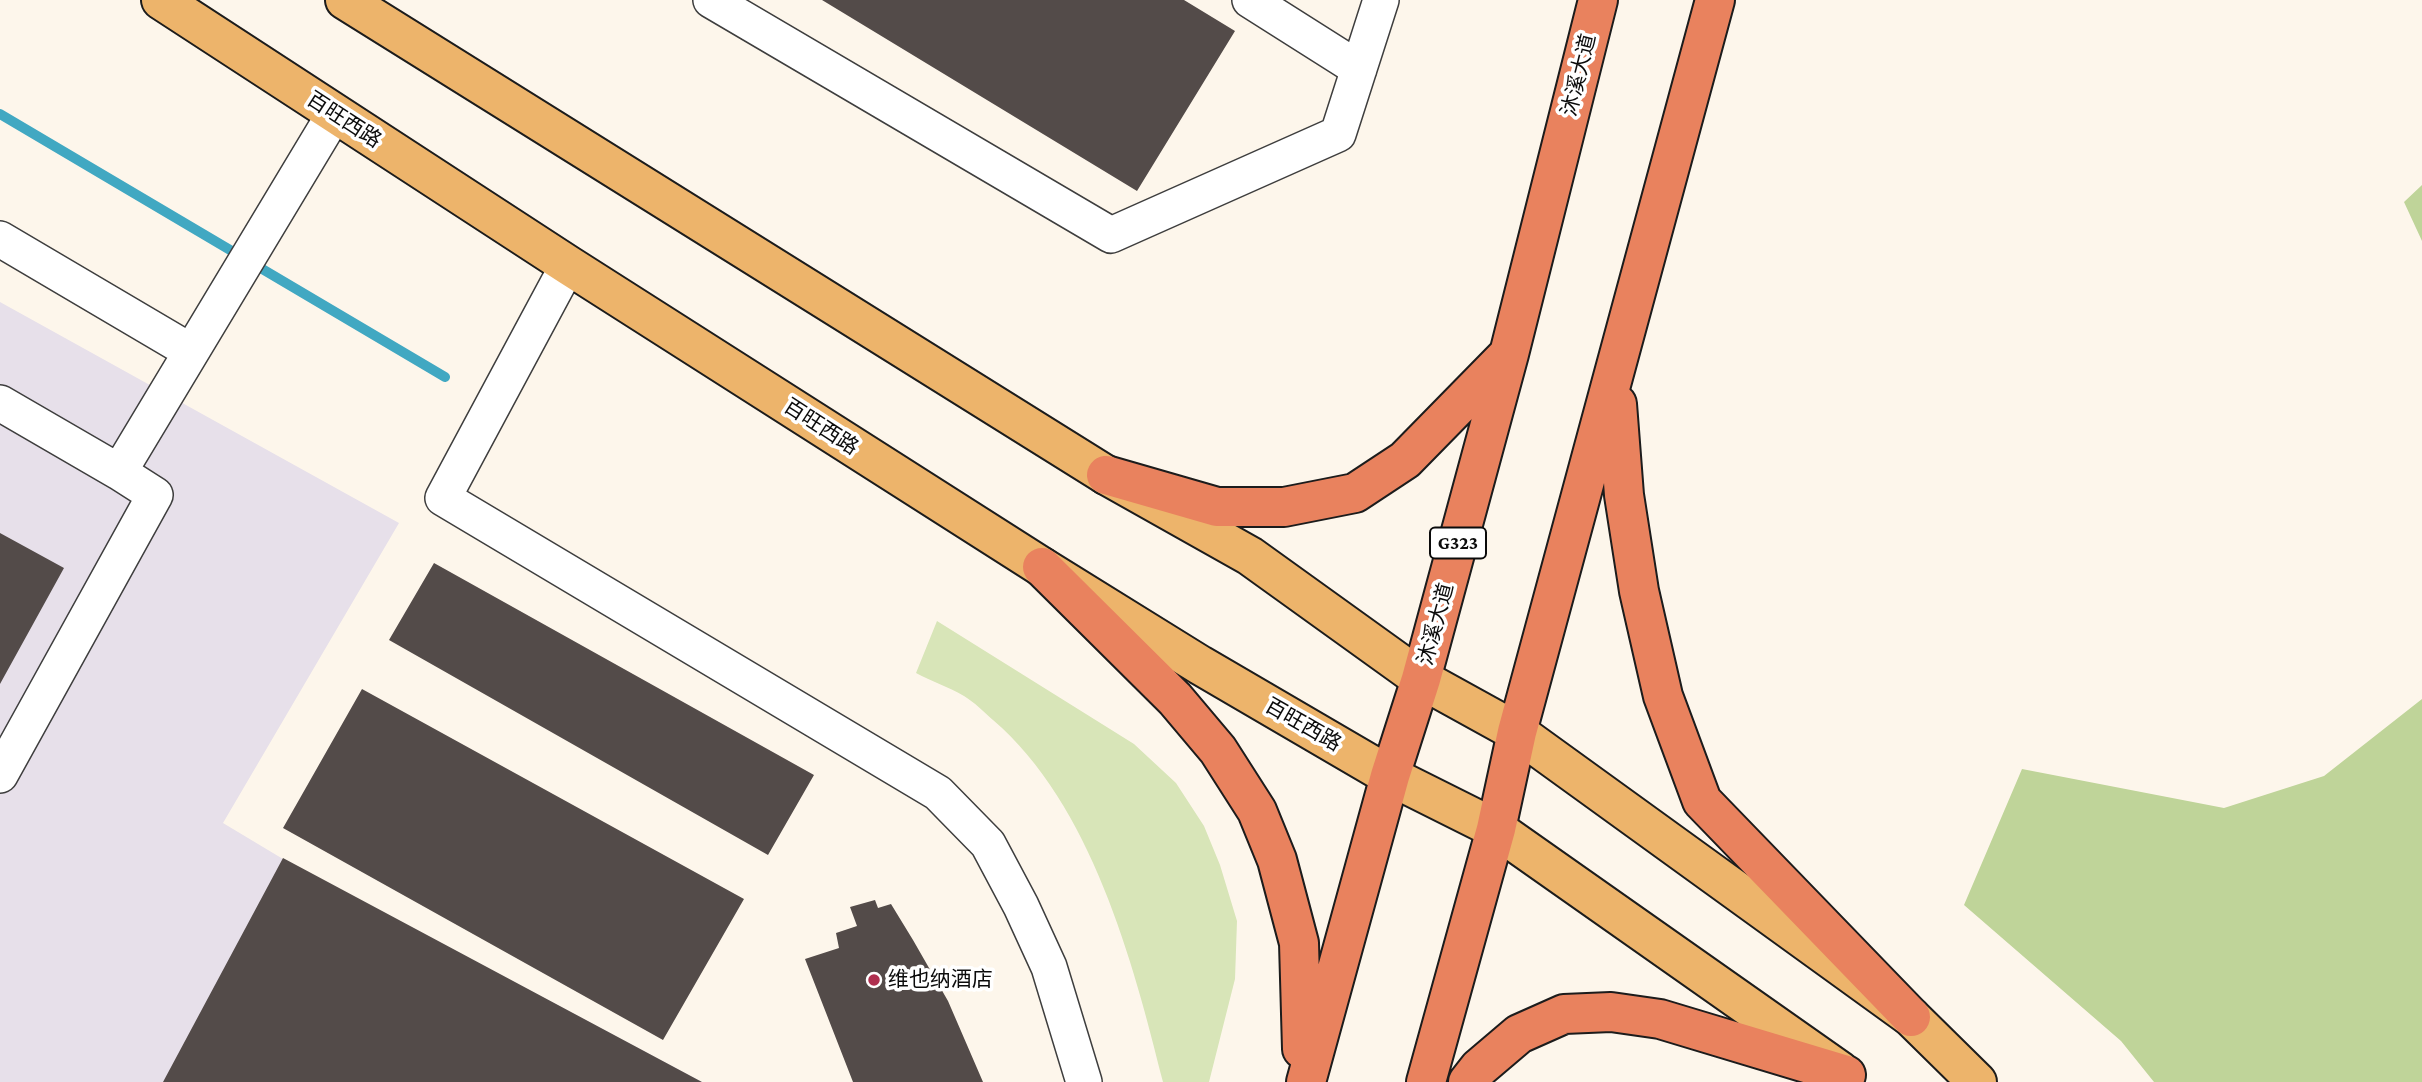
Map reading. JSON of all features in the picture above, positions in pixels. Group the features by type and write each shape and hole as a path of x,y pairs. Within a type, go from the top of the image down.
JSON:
{"highway":[{"name":"沐溪大道","path":"1304,1082 1390,776 1421,679 1509,354 1598,0"},
{"path":"1426,1082 1496,829 1517,732 1715,0"},
{"path":"1106,475 1217,507 1284,507 1355,492 1405,460 1509,354"},
{"path":"1614,378 1623,495 1639,591 1662,696 1702,801 1910,1017"},
{"path":"1042,567 1175,699 1218,750 1257,811 1277,860 1299,943 1304,1082"},
{"path":"1468,1082 1479,1068 1520,1034 1564,1014 1611,1012 1660,1019 1850,1078"}],"main road":[{"name":"百旺西路","path":"161,0 568,265 1200,666 1390,776 1496,829 1850,1078"},
{"path":"345,0 1106,475 1250,556 1421,679 1517,732 1910,1017 1977,1082"}],"lane":[{"path":"711,0 1111,235 1338,134 1381,0"},
{"path":"1250,0 1359,69"},
{"path":"119,472 335,113"},
{"path":"0,239 190,351"},
{"path":"568,265 443,498 938,793 988,844 1021,906 1049,967 1084,1082"},
{"path":"0,403 155,495 0,775"}],"shaded area":[{"path":"0,302 399,523 223,823 283,859 702,1082 0,1082"}],"green space":[{"path":"2422,185 2422,241 2404,202"},
{"path":"937,621 1134,744 1176,783 1204,826 1220,865 1237,921 1235,979 1209,1082 1163,1082 1138,986 1104,887 1057,795 1027,755 979,707 968,698 916,673"},
{"path":"2422,699 2422,1082 2154,1082 2121,1041 1964,905 2022,769 2224,808 2324,776"}],"building":[{"path":"822,0 1184,0 1235,31 1137,191"},
{"path":"0,533 64,568 0,684"},
{"path":"434,563 814,775 768,855 389,640"},
{"path":"362,689 744,899 663,1040 283,828"},
{"path":"283,858 702,1082 163,1082"},
{"name":"维也纳酒店","path":"875,900 878,908 891,904 913,940 948,1001 983,1082 853,1082 805,959 839,948 836,933 857,926 850,907"}],"waterway":[{"path":"0,114 445,377"}],"place":[{"name":"维也纳酒店","path":"874,980"}]}
